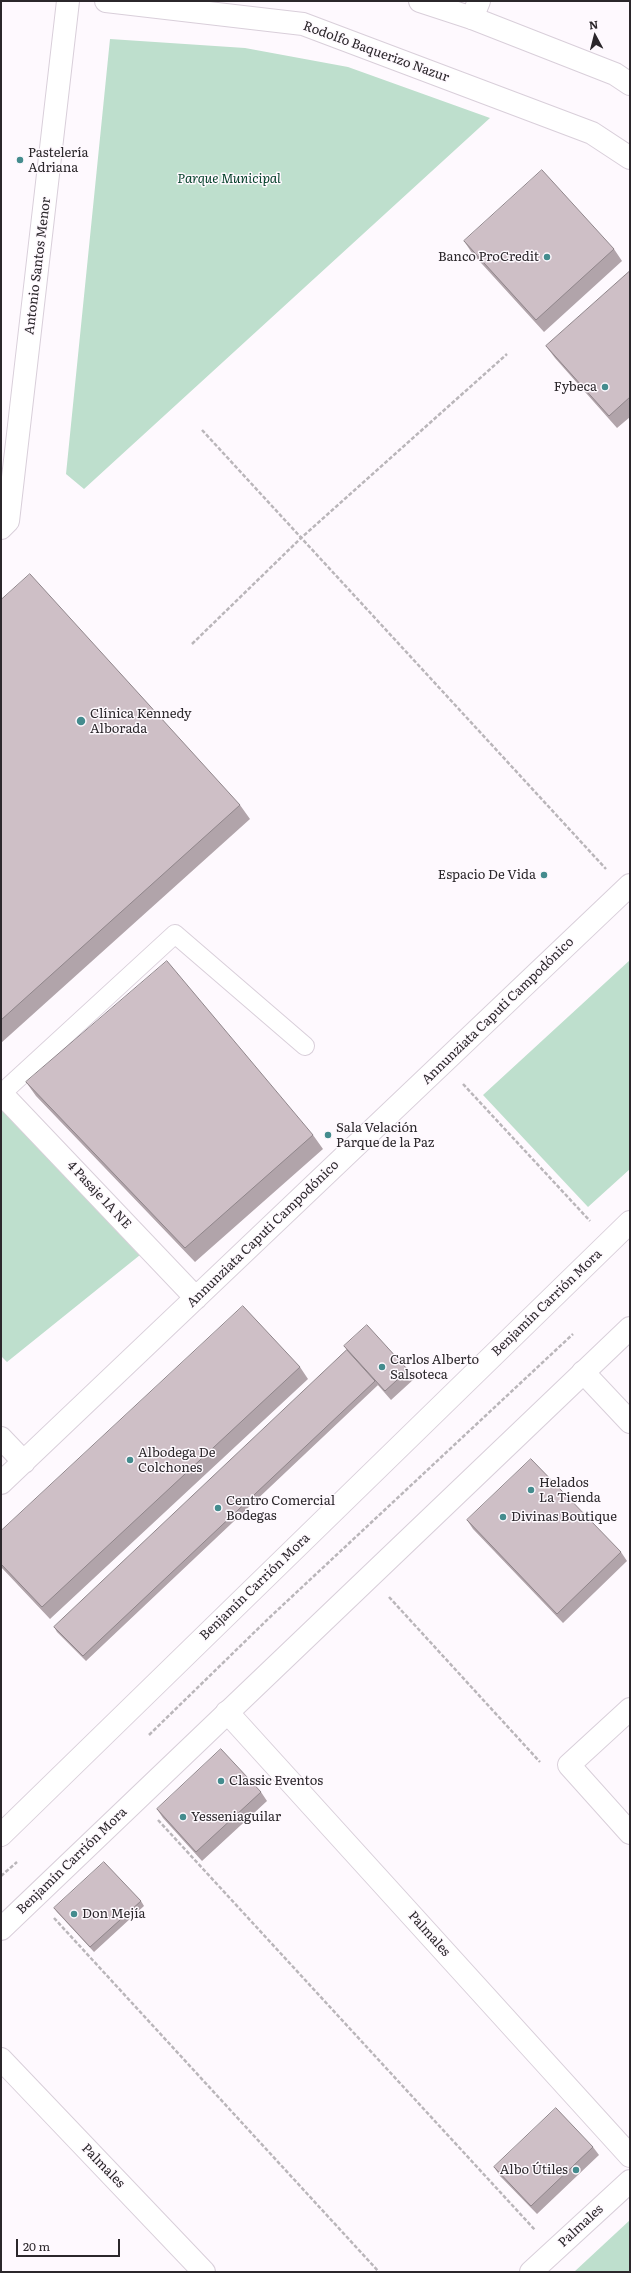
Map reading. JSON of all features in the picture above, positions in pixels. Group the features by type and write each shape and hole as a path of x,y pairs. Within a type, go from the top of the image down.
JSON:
{"street":[{"name":"Antonio Santos Menor","path":"1,528 8,521 68,1"},
{"name":"Rodolfo Baquerizo Nazur","path":"106,1 302,24 592,133 630,158"},
{"path":"420,1 476,10 614,74 630,84"},
{"name":"Annunziata Caputi Campodónico","path":"1,1483 628,887"},
{"name":"4 Pasaje 1A NE","path":"1,1093 196,1298"},
{"name":"Benjamín Carrión Mora","path":"1,1835 630,1222"},
{"name":"Benjamín Carrión Mora","path":"1,1929 630,1328"},
{"path":"583,1372 630,1422"},
{"path":"1,1438 24,1462"},
{"path":"630,1709 569,1765 630,1833"},
{"name":"Palmales","path":"227,1712 630,2156"},
{"name":"Palmales","path":"1,2059 204,2272"},
{"name":"Palmales","path":"531,2272 630,2181"}],"lane":[{"path":"1,1093 175,934 305,1046"}],"path":[{"path":"192,644 301,538 507,354"},
{"path":"202,430 301,538 628,887"},
{"path":"443,1063 609,1242"},
{"path":"148,1736 269,1618 573,1334"},
{"path":"370,1576 544,1766 569,1765"},
{"path":"138,1798 554,2251"},
{"path":"1,1876 18,1860"},
{"path":"35,1897 379,2272"}],"green space":[{"name":"Parque Municipal","path":"110,39 245,48 348,67 490,118 84,489 66,474"},
{"path":"630,960 630,1169 588,1207 483,1095"},
{"path":"1,1109 140,1255 7,1362 1,1356"},
{"path":"630,2220 630,2272 574,2272"}],"building":[{"name":"Banco ProCredit","path":"542,170 614,249 536,320 464,241"},
{"name":"Fybeca","path":"630,271 630,397 609,416 546,346"},
{"name":"Clínica Kennedy Alborada","path":"30,574 240,805 1,1020 1,600"},
{"path":"167,961 313,1135 185,1248 26,1082"},
{"path":"243,1306 300,1367 42,1607 1,1564 1,1531"},
{"name":"Carlos Alberto Salsoteca","path":"367,1325 408,1370 385,1391 344,1346"},
{"name":"Centro Comercial Bodegas","path":"347,1350 375,1381 83,1656 54,1627"},
{"path":"531,1459 621,1552 557,1614 467,1520"},
{"path":"221,1749 261,1792 196,1852 157,1809"},
{"path":"104,1862 141,1901 90,1947 54,1908"},
{"path":"556,2108 593,2147 531,2206 494,2167"}],"place":[{"name":"Pastelería Adriana","path":"20,160"},
{"name":"Banco ProCredit","path":"547,257"},
{"name":"Fybeca","path":"605,387"},
{"name":"Clínica Kennedy Alborada","path":"81,721"},
{"name":"Espacio De Vida","path":"544,875"},
{"name":"Sala Velación Parque de la Paz","path":"328,1135"},
{"name":"Carlos Alberto Salsoteca","path":"382,1367"},
{"name":"Albodega De Colchones","path":"130,1460"},
{"name":"Helados La Tienda","path":"531,1490"},
{"name":"Centro Comercial Bodegas","path":"218,1508"},
{"name":"Divinas Boutique","path":"503,1517"},
{"name":"Classic Eventos","path":"221,1781"},
{"name":"Yesseniaguilar","path":"183,1817"},
{"name":"Don Mejía","path":"74,1914"},
{"name":"Albo Útiles","path":"576,2170"}]}
